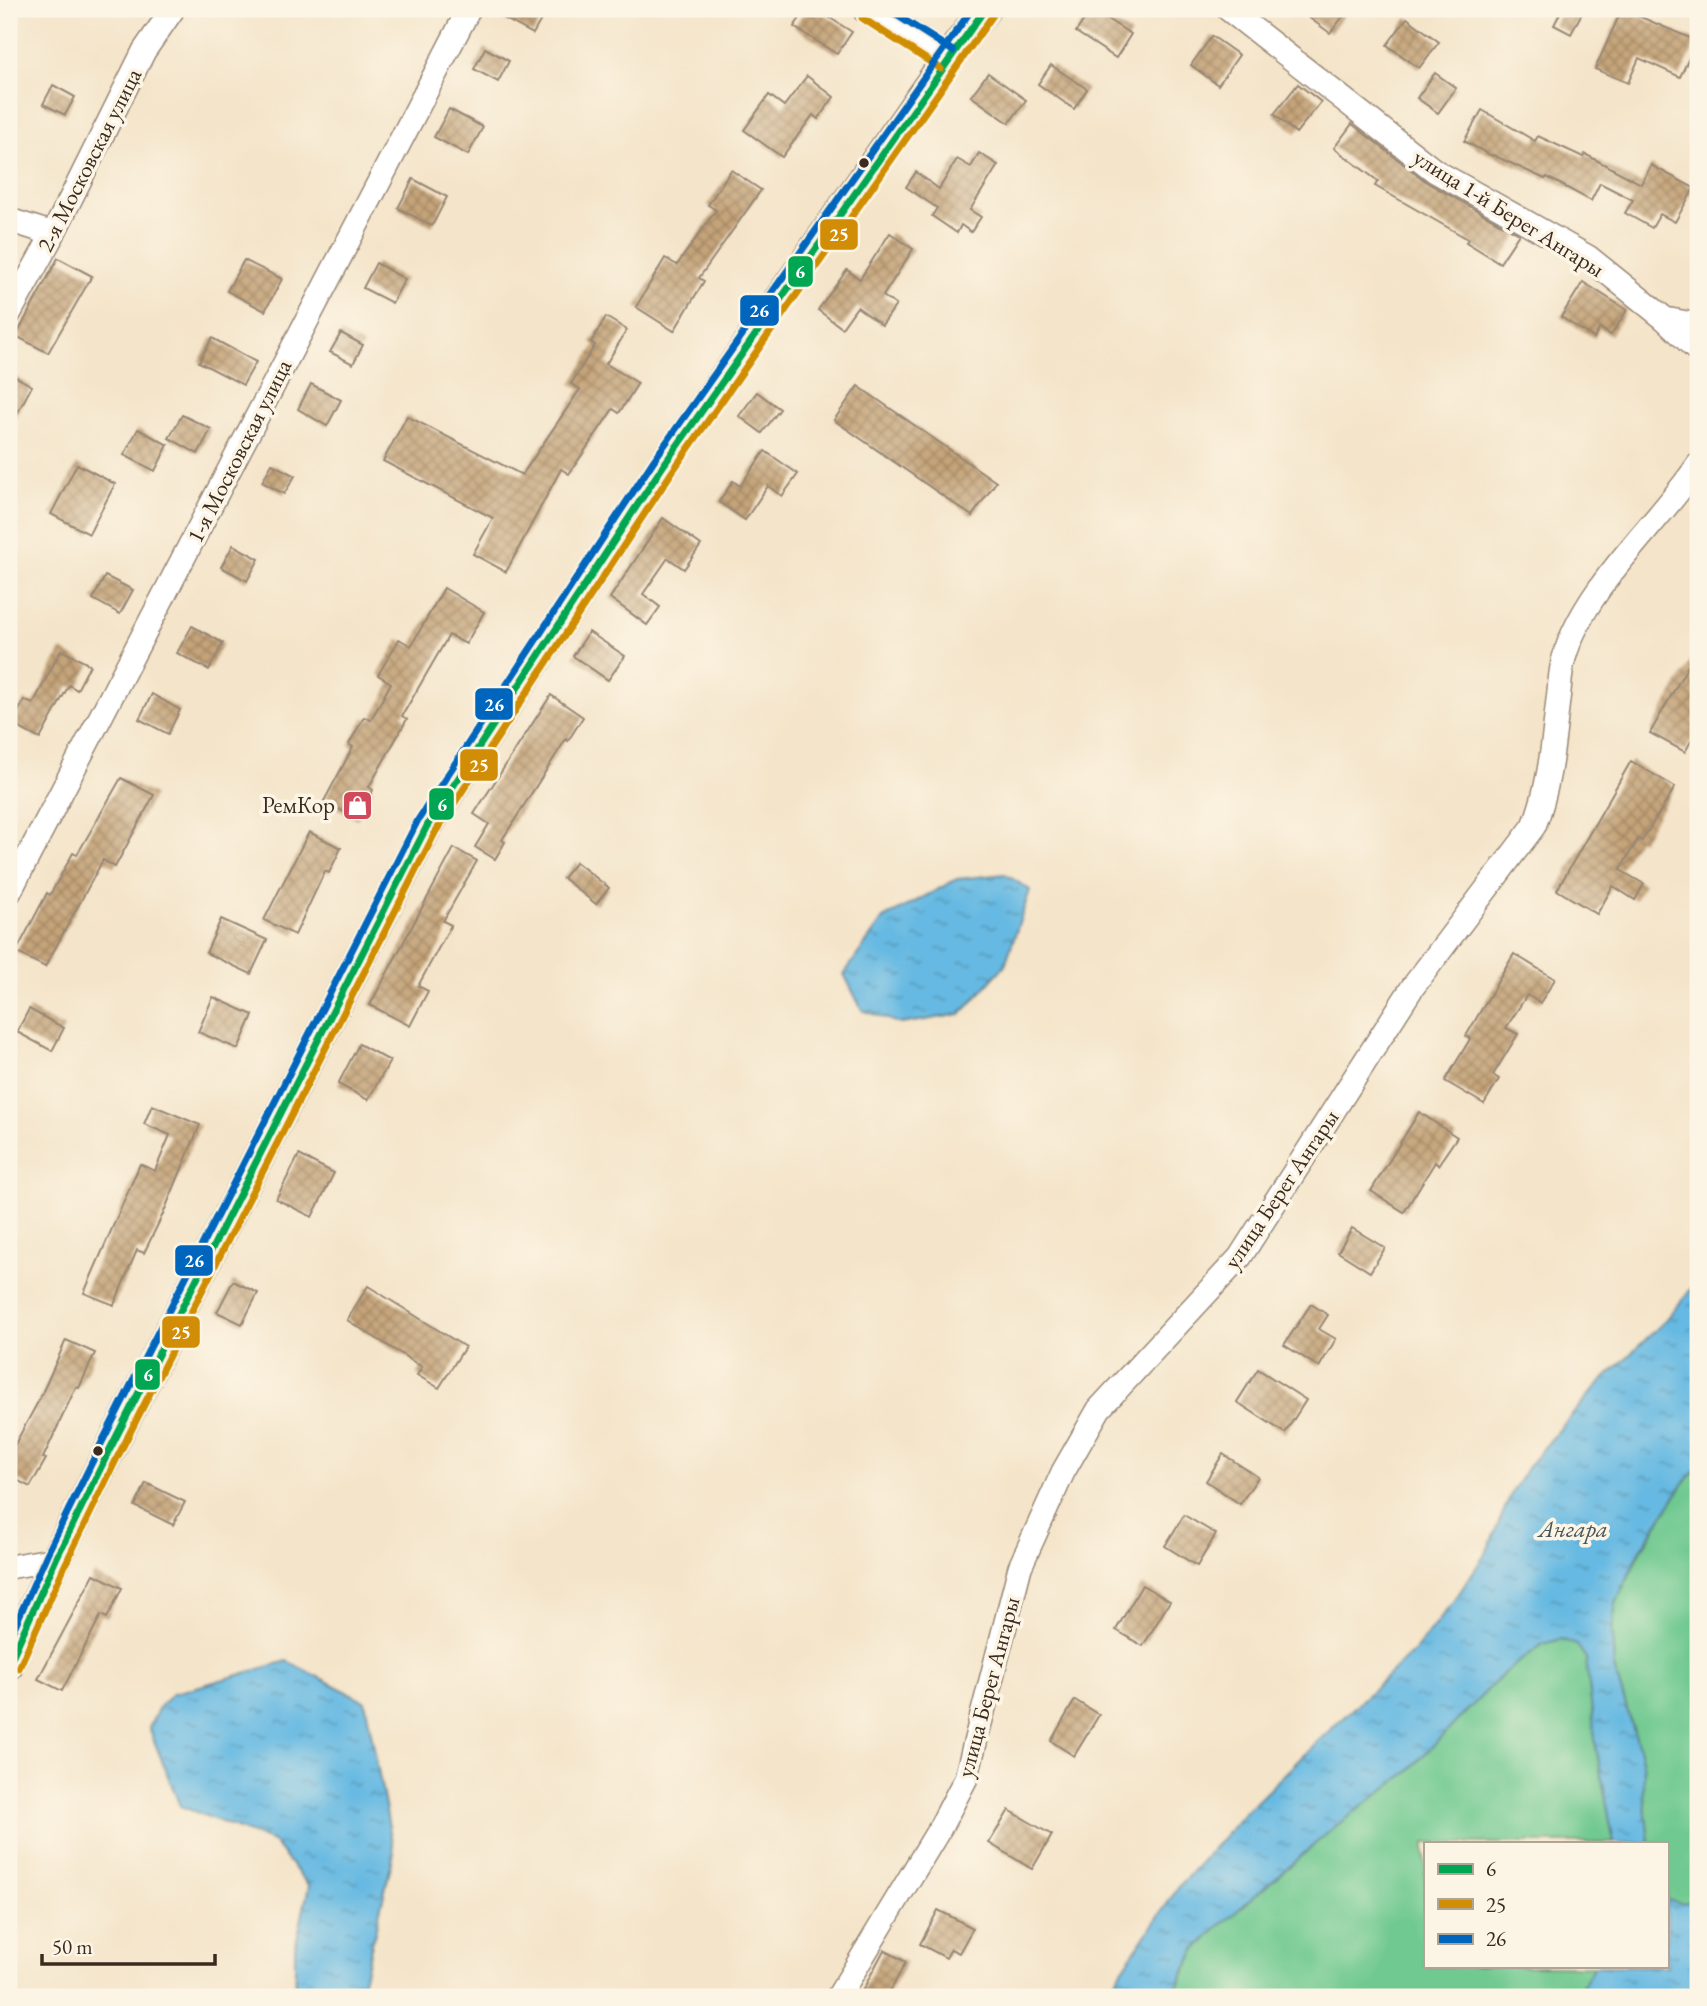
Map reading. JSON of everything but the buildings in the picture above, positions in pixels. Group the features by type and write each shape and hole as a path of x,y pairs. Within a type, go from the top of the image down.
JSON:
{"main road":[{"path":"868,9 947,60"},
{"path":"9,1664 56,1559 427,826 663,466 985,9"}],"street":[{"name":"2-я Московская улица","path":"9,314 53,234 144,51 173,9"},
{"name":"1-я Московская улица","path":"9,893 469,9"},
{"name":"улица 1-й Берег Ангары","path":"1228,9 1435,171 1588,257 1665,319 1698,325"},
{"path":"9,220 53,234"},
{"path":"1665,319 1698,351"},
{"name":"улица Берег Ангары","path":"838,1997 940,1828 966,1778 1020,1567 1063,1472 1099,1409 1240,1257 1412,988 1534,826 1542,807 1548,777 1564,659 1577,623 1622,558 1685,485 1698,465"},
{"path":"9,1567 56,1559"}],"green space":[{"path":"1698,1467 1698,1899 1682,1904 1668,1900 1668,1842 1649,1842 1644,1769 1614,1667 1612,1629 1616,1602 1642,1549 1684,1483"},
{"path":"1562,1639 1577,1645 1586,1658 1596,1747 1614,1842 1424,1842 1424,1968 1594,1968 1575,1997 1171,1997 1197,1949 1216,1929 1337,1825 1405,1774 1505,1672 1543,1644"}],"water":[{"path":"1005,874 1030,890 1005,965 961,1014 901,1024 862,1010 844,974 883,919 957,879"},
{"name":"Ангара","path":"1698,1280 1698,1467 1684,1483 1641,1549 1616,1602 1612,1629 1614,1668 1644,1769 1649,1842 1614,1842 1596,1747 1586,1658 1577,1645 1561,1639 1543,1644 1505,1672 1405,1774 1337,1825 1216,1929 1196,1949 1171,1997 1110,1997 1111,1986 1180,1885 1244,1814 1415,1650 1458,1595 1487,1551 1511,1494 1529,1465 1596,1387 1666,1320"},
{"path":"287,1661 365,1701 394,1853 359,1997 295,1997 295,1948 309,1886 273,1842 180,1806 149,1728 158,1709 172,1694"},
{"path":"1698,1899 1698,1980 1678,1997 1575,1997 1594,1968 1668,1968 1668,1900 1682,1904"}],"transit line":[{"name":"26","path":"887,9 953,51"},
{"name":"26","path":"9,1639 99,1448 418,820 654,460 972,9"},
{"name":"6","path":"9,1664 108,1453 427,826 663,466 985,9"},
{"name":"25","path":"19,1668 117,1458 436,831 672,472 993,15"},
{"name":"25","path":"862,18 941,69"}],"place":[{"name":"РемКор","path":"358,805"}]}
